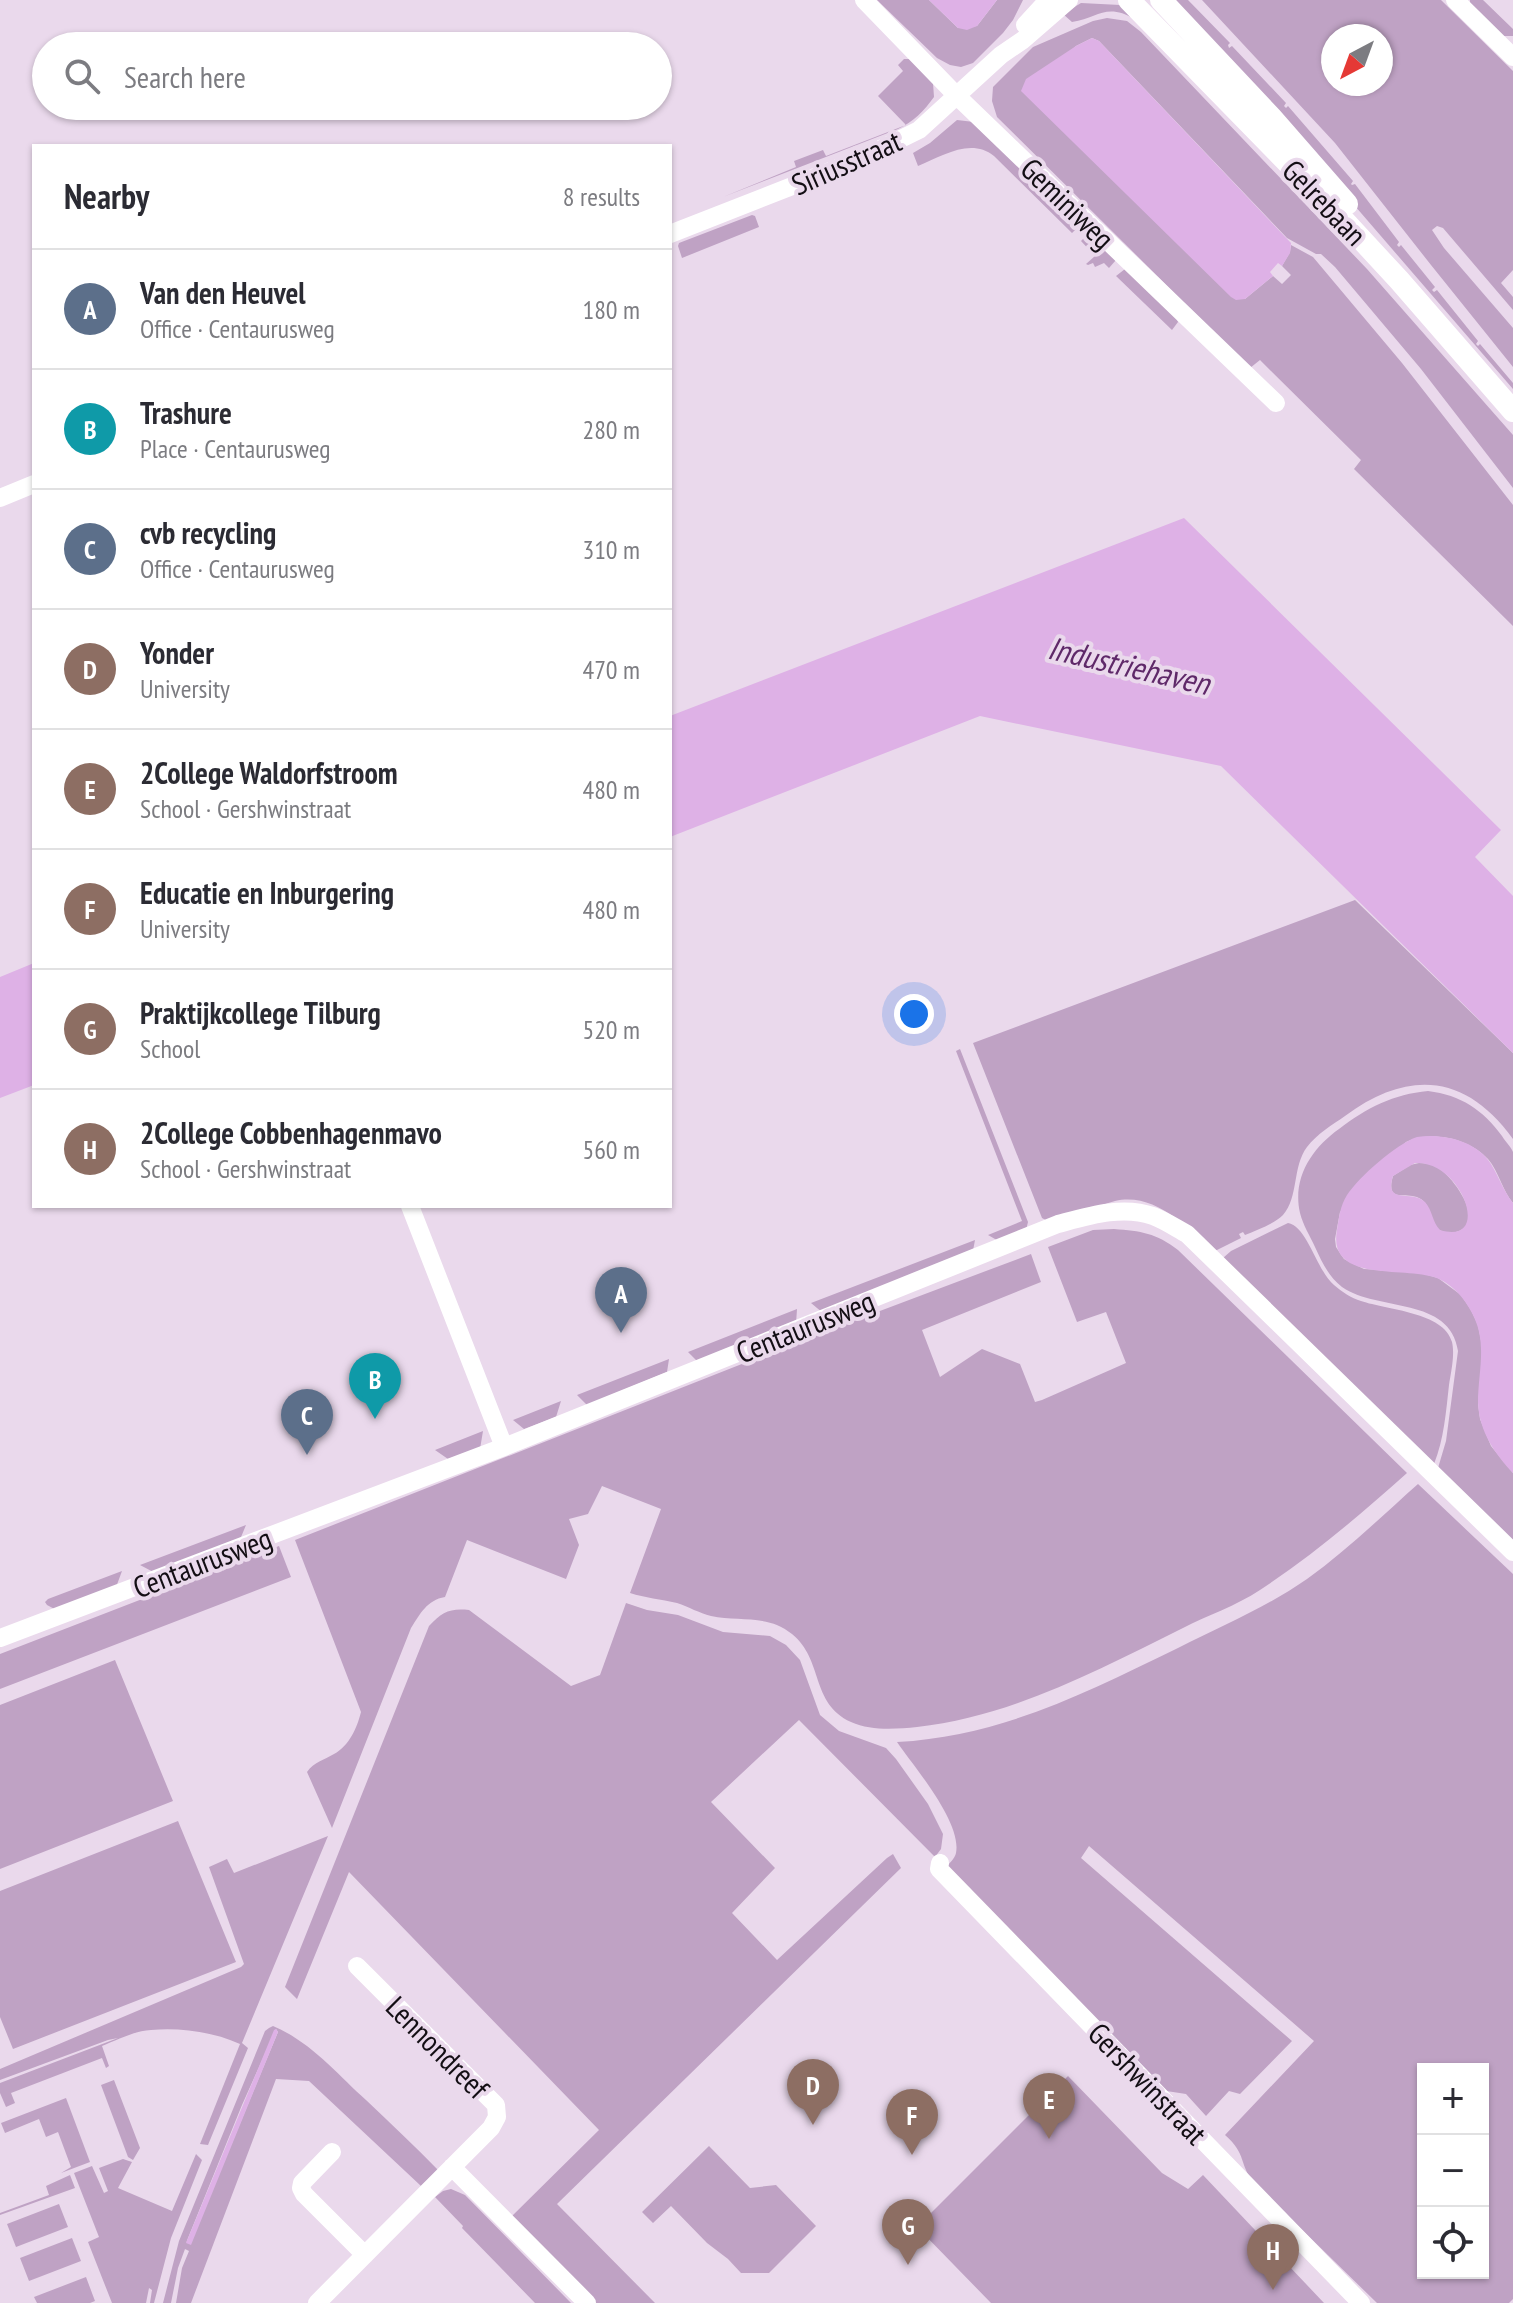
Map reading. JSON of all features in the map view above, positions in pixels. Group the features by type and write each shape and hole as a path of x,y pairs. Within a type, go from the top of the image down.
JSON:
{"street":[{"name":"Geminiweg","path":"864,0 957,96 1276,403"},
{"name":"Siriusstraat","path":"1001,55 1016,33 1048,0"},
{"name":"Siriusstraat","path":"672,233 856,161 919,130 1001,55 1069,0"},
{"name":"Gelrebaan","path":"1129,0 1357,235 1513,411"},
{"name":"Gelrebaan","path":"1161,0 1271,117 1513,396"},
{"path":"1455,0 1513,57"},
{"path":"0,498 32,485"},
{"path":"411,1208 504,1447"},
{"name":"Centaurusweg","path":"0,1638 504,1447 1058,1224 1095,1214 1132,1211 1154,1216 1187,1234 1513,1552"},
{"name":"Gershwinstraat","path":"940,1863 939,1869 1361,2303"},
{"name":"Lennondreef","path":"317,2303 491,2128 497,2117 496,2105 357,1966"},
{"path":"332,2152 302,2183 301,2188 365,2255"},
{"path":"452,2167 587,2303"}],"shaded area":[{"path":"877,0 929,0 958,28 977,26 997,0 1023,0 1003,33 973,63 961,67 937,58"},
{"path":"1171,0 1188,0 1230,43 1229,48 1232,46 1286,103 1284,106 1288,106 1353,181 1351,184 1355,184 1399,242 1397,245 1401,245 1435,287 1432,290 1437,290 1478,341 1476,344 1480,344 1513,383 1513,389 1298,140"},
{"path":"1202,0 1441,0 1513,71 1513,270 1501,283 1513,297 1513,310 1443,228 1437,226 1432,230 1513,328 1513,367 1335,143"},
{"path":"1470,0 1483,0 1513,29 1513,36 1503,36 1470,4"},
{"path":"1081,3 1120,5 1136,20 1110,12 1072,22 1063,14"},
{"path":"1107,18 1127,21 1141,32 1367,269 1513,435 1513,488 1421,369 1335,267 1321,254 1287,238 1099,41 1092,38 1076,46 1025,94 1245,299 1273,276 1282,284 1291,275 1282,266 1291,245 1313,257 1402,363 1513,505 1513,626 1354,469 1361,460 1260,360 1250,368 997,117 992,101 993,87 1033,47"},
{"path":"904,59 912,59 933,83 934,97 906,125 878,96 903,71 898,65"},
{"path":"957,120 974,122 1077,221 1077,228 1072,233 994,156 985,151 976,148 956,150 918,166 913,153"},
{"path":"904,126 723,197 796,167 794,161 823,150 826,156"},
{"path":"752,215 759,227 682,258 679,243"},
{"path":"1092,236 1116,260 1109,268 1104,263 1095,267 1093,263 1086,264 1095,256 1081,241"},
{"path":"1125,269 1177,319 1172,330 1116,276"},
{"path":"1355,900 1513,1053 1513,1139 1495,1117 1476,1101 1456,1091 1414,1085 1369,1101 1320,1134 1302,1155 1291,1200 1283,1215 1260,1229 1239,1234 1241,1238 1217,1250 1213,1251 1169,1214 1144,1202 1115,1201 1055,1225 1042,1218 973,1043"},
{"path":"960,1049 1028,1222 1025,1234 1002,1243 988,1235 1022,1221 956,1051"},
{"path":"1428,1091 1451,1096 1470,1105 1502,1136 1513,1152 1513,1203 1492,1164 1480,1152 1449,1138 1416,1138 1406,1142 1340,1212 1336,1247 1344,1259 1364,1269 1417,1272 1438,1278 1461,1295 1471,1310 1478,1325 1483,1351 1478,1404 1480,1419 1491,1446 1513,1473 1513,1546 1438,1468 1446,1441 1458,1351 1452,1333 1442,1321 1427,1313 1357,1295 1342,1287 1323,1263 1300,1213 1298,1200 1302,1176 1320,1145 1381,1103"},
{"path":"1419,1163 1437,1167 1458,1189 1468,1210 1469,1220 1465,1227 1454,1233 1440,1230 1423,1201 1414,1196 1394,1193 1391,1185 1393,1176"},
{"path":"1288,1223 1301,1232 1322,1270 1343,1292 1361,1301 1427,1318 1447,1332 1452,1342 1452,1364 1442,1435 1434,1464 1223,1258"},
{"path":"1114,1229 1148,1234 1178,1250 1407,1473 1317,1549 1241,1601 1087,1675 1021,1702 953,1721 892,1729 859,1725 838,1714 823,1693 802,1644 783,1628 763,1621 711,1616 677,1603 630,1593 661,1509 602,1486 588,1514 569,1519 579,1545 566,1579 467,1540 445,1597 429,1604 411,1628 332,1828 307,1772 344,1746 355,1730 361,1712 295,1540 803,1340 1031,1254 1041,1282 922,1330 940,1377 982,1349 1020,1364 1035,1402 1042,1400 1126,1363 1106,1312 1077,1322 1048,1247 1093,1230"},
{"path":"975,1240 972,1256 823,1313 811,1303"},
{"path":"797,1309 796,1324 698,1362 688,1352"},
{"path":"669,1359 667,1372 587,1405 577,1395"},
{"path":"561,1401 556,1417 524,1429 513,1420"},
{"path":"483,1431 480,1449 448,1459 435,1450"},
{"path":"1418,1484 1513,1574 1513,2299 1509,2303 1377,2303 1254,2183 1237,2148 1225,2135 1314,2041 1089,1846 1081,1858 1292,2041 1240,2094 1229,2091 1206,2116 1186,2094 1160,2090 945,1868 956,1853 952,1826 935,1795 897,1742 972,1731 1042,1710 1076,1696 1244,1616 1292,1589 1336,1557"},
{"path":"246,1525 239,1542 157,1574 140,1565"},
{"path":"279,1546 291,1577 0,1689 0,1654"},
{"path":"122,1571 115,1590 60,1612 45,1602 48,1599"},
{"path":"626,1603 678,1615 723,1632 770,1636 786,1645 800,1660 820,1715 839,1731 886,1748 928,1804 943,1834 941,1849 935,1857 799,1720 711,1802 775,1868 732,1913 777,1960 887,1858 893,1854 901,1868 557,2204 655,2303 593,2303 511,2217 599,2130 349,1872 297,1999 285,1987 429,1626 447,1612 469,1610 571,1686 600,1675"},
{"path":"115,1660 173,1801 0,1869 0,1705"},
{"path":"178,1821 236,1962 13,2049 0,2017 0,1891"},
{"path":"328,1836 242,2043 248,2048 208,2145 200,2144 240,2044 208,2034 162,2029 126,2036 102,2046 109,2066 106,2068 102,2058 11,2093 15,2103 6,2107 0,2093 0,2083 118,2038 0,2080 0,2069 244,1964 209,1867 227,1859 234,1873"},
{"path":"273,2026 299,2041 334,2069 438,2170 421,2186 309,2081 276,2079 191,2303 176,2303 182,2268 189,2251 185,2249 171,2303 163,2303 179,2241 265,2031","holes":["276,2029 278,2032 202,2215 186,2243 242,2105"]},
{"path":"1068,2076 1162,2173 1188,2189 1203,2175 1324,2303 991,2303 917,2227"},
{"path":"114,2080 140,2148 133,2160 128,2157 101,2085"},
{"path":"66,2098 90,2162 61,2173 71,2167 58,2132 46,2137 39,2119 5,2133 1,2123"},
{"path":"709,2146 750,2188 776,2185 816,2226 769,2273 741,2273 671,2206 653,2223 642,2212"},
{"path":"196,2154 202,2160 171,2238 154,2303 150,2303 152,2290 149,2288 146,2303 112,2303 88,2242 99,2237 74,2173 92,2166 104,2193 108,2191 99,2168 123,2159 132,2162 118,2188 172,2211"},
{"path":"70,2175 75,2188 0,2215 49,2195 46,2186"},
{"path":"451,2189 465,2195 571,2303 535,2303 435,2197"},
{"path":"59,2204 68,2227 16,2247 7,2224"},
{"path":"72,2238 81,2261 29,2281 20,2258"},
{"path":"86,2277 95,2301 90,2303 37,2303 34,2297"}],"water":[{"path":"929,0 997,0 977,26 967,30 958,28"},
{"path":"1092,38 1099,41 1291,243 1290,253 1282,266 1278,263 1270,272 1273,276 1245,299 1231,297 1021,91 1026,79"},
{"name":"Industriehaven","path":"1184,518 1501,830 1475,857 1513,896 1513,1053 1221,766 980,716 672,836 672,715"},
{"path":"32,964 32,1086 0,1098 0,977"},
{"path":"1438,1136 1468,1144 1485,1156 1513,1203 1513,1473 1494,1450 1481,1423 1478,1403 1480,1335 1462,1297 1449,1285 1426,1275 1357,1266 1344,1259 1337,1247 1339,1217 1347,1195 1379,1162 1417,1137","holes":["1415,1163 1432,1166 1446,1174 1465,1201 1468,1215 1465,1226 1456,1232 1440,1230 1428,1205 1420,1198 1392,1191 1393,1176"]},
{"path":"274,2030 278,2032 191,2245 186,2243"}],"place":[{"name":"Van den Heuvel","path":"621,1333"},
{"name":"Trashure","path":"375,1419"},
{"name":"cvb recycling","path":"307,1455"},
{"name":"Yonder","path":"813,2125"},
{"name":"2College Waldorfstroom","path":"1049,2139"},
{"name":"Educatie en Inburgering","path":"912,2155"},
{"name":"Praktijkcollege Tilburg","path":"908,2265"},
{"name":"2College Cobbenhagenmavo","path":"1273,2290"}]}
